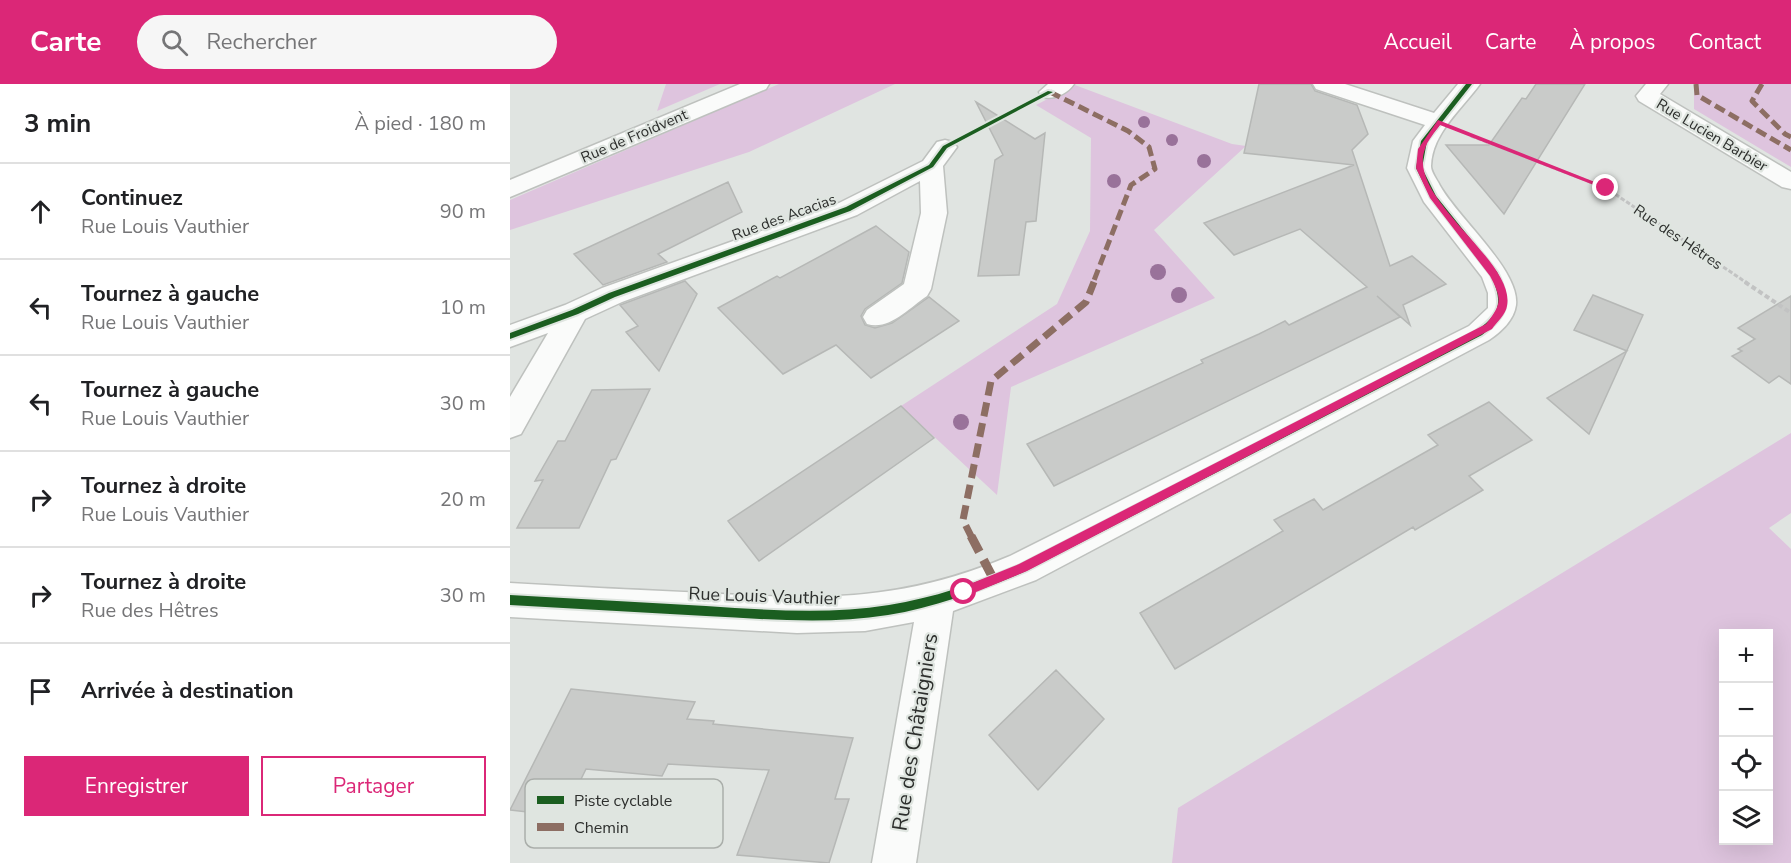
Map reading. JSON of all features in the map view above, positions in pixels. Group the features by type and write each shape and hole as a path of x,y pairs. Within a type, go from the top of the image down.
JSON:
{"street":[{"name":"Rue de Froidvent","path":"510,189 758,84"},
{"path":"1324,84 1438,122"},
{"name":"Rue Louis Vauthier","path":"510,600 789,616 876,611 936,600 1023,568 1489,326 1503,308 1504,298 1500,287 1494,274 1432,197 1419,168 1421,149 1438,122 1469,84"},
{"name":"Rue Lucien Barbier","path":"1657,84 1647,96 1791,182"},
{"path":"877,317 916,289 934,213 938,156"},
{"name":"Rue des Acacias","path":"510,336 575,312 612,295 848,209 938,156"},
{"path":"510,425 575,312"},
{"name":"Rue des Châtaigniers","path":"894,863 936,600"}],"path":[{"path":"938,156 1056,88"}],"shaded area":[{"path":"666,84 720,84 657,111"},
{"path":"779,84 895,84 749,152 510,230 510,200"},
{"path":"1694,84 1791,84 1791,167 1694,109"},
{"path":"1075,85 1232,144 1246,146 1154,230 1215,298 1011,387 997,495 901,406 1057,304 1090,231 1091,138 1036,105"},
{"path":"1791,433 1791,513 1769,528 1791,549 1791,863 1172,863 1178,808"}],"building":[{"path":"1259,84 1311,84 1315,91 1357,105 1368,134 1352,150 1390,266 1412,256 1446,284 1403,305 1410,325 1377,296 1400,317 1054,486 1027,444 1203,363 1201,360 1285,321 1289,325 1367,287 1300,229 1234,255 1204,223 1354,165 1244,153"},
{"path":"1536,84 1585,84 1504,214 1446,145 1489,145 1522,98 1526,99"},
{"path":"976,102 1035,139 1045,133 1036,221 1026,222 1019,275 978,276 995,160 1003,155"},
{"path":"728,182 742,212 658,254 667,262 603,285 574,254"},
{"path":"876,226 909,252 902,283 865,309 861,316 865,325 875,328 892,323 929,297 959,321 871,378 836,345 783,374 718,308 777,276 780,278"},
{"path":"685,281 697,294 659,371 626,332 638,326 620,305"},
{"path":"1593,295 1643,315 1627,351 1574,330"},
{"path":"1791,296 1791,384 1779,376 1769,383 1732,356 1742,351 1738,349 1755,339 1738,328"},
{"path":"1627,351 1589,434 1547,398"},
{"path":"650,389 616,459 611,460 579,528 517,528 543,480 535,481 558,441 565,441 592,390"},
{"path":"1489,402 1532,440 1469,476 1483,490 1415,530 1413,527 1175,669 1140,613 1283,531 1274,520 1314,499 1323,510 1438,445 1428,435"},
{"path":"901,406 934,438 759,561 728,521"},
{"path":"1056,670 1104,719 1038,790 989,735"},
{"path":"571,689 695,702 687,719 714,721 713,724 853,738 835,799 849,799 829,863 737,855 769,770 668,764 662,776 586,769 581,779 526,779"},
{"path":"525,780 525,812 510,810"}],"marked path":[{"path":"1696,84 1697,95 1791,150"},
{"path":"1762,84 1752,101 1785,134 1791,137"},
{"path":"994,580 963,520 991,381 1086,302 1131,185 1155,169 1149,147 1128,131 1050,92"}],"cycle path":[{"path":"510,600 820,616 888,610 940,598 974,588 1023,568 1479,333 1495,320 1502,308 1503,301 1498,284 1494,274 1433,197 1419,168 1424,141 1469,84"},
{"path":"510,336 575,312 612,295 848,209 931,166 945,147 1050,92"}],"route":[{"path":"964,592 1023,568 1489,326 1503,308 1504,298 1500,287 1494,274 1432,197 1419,168 1424,141 1438,122 1606,188"}]}
